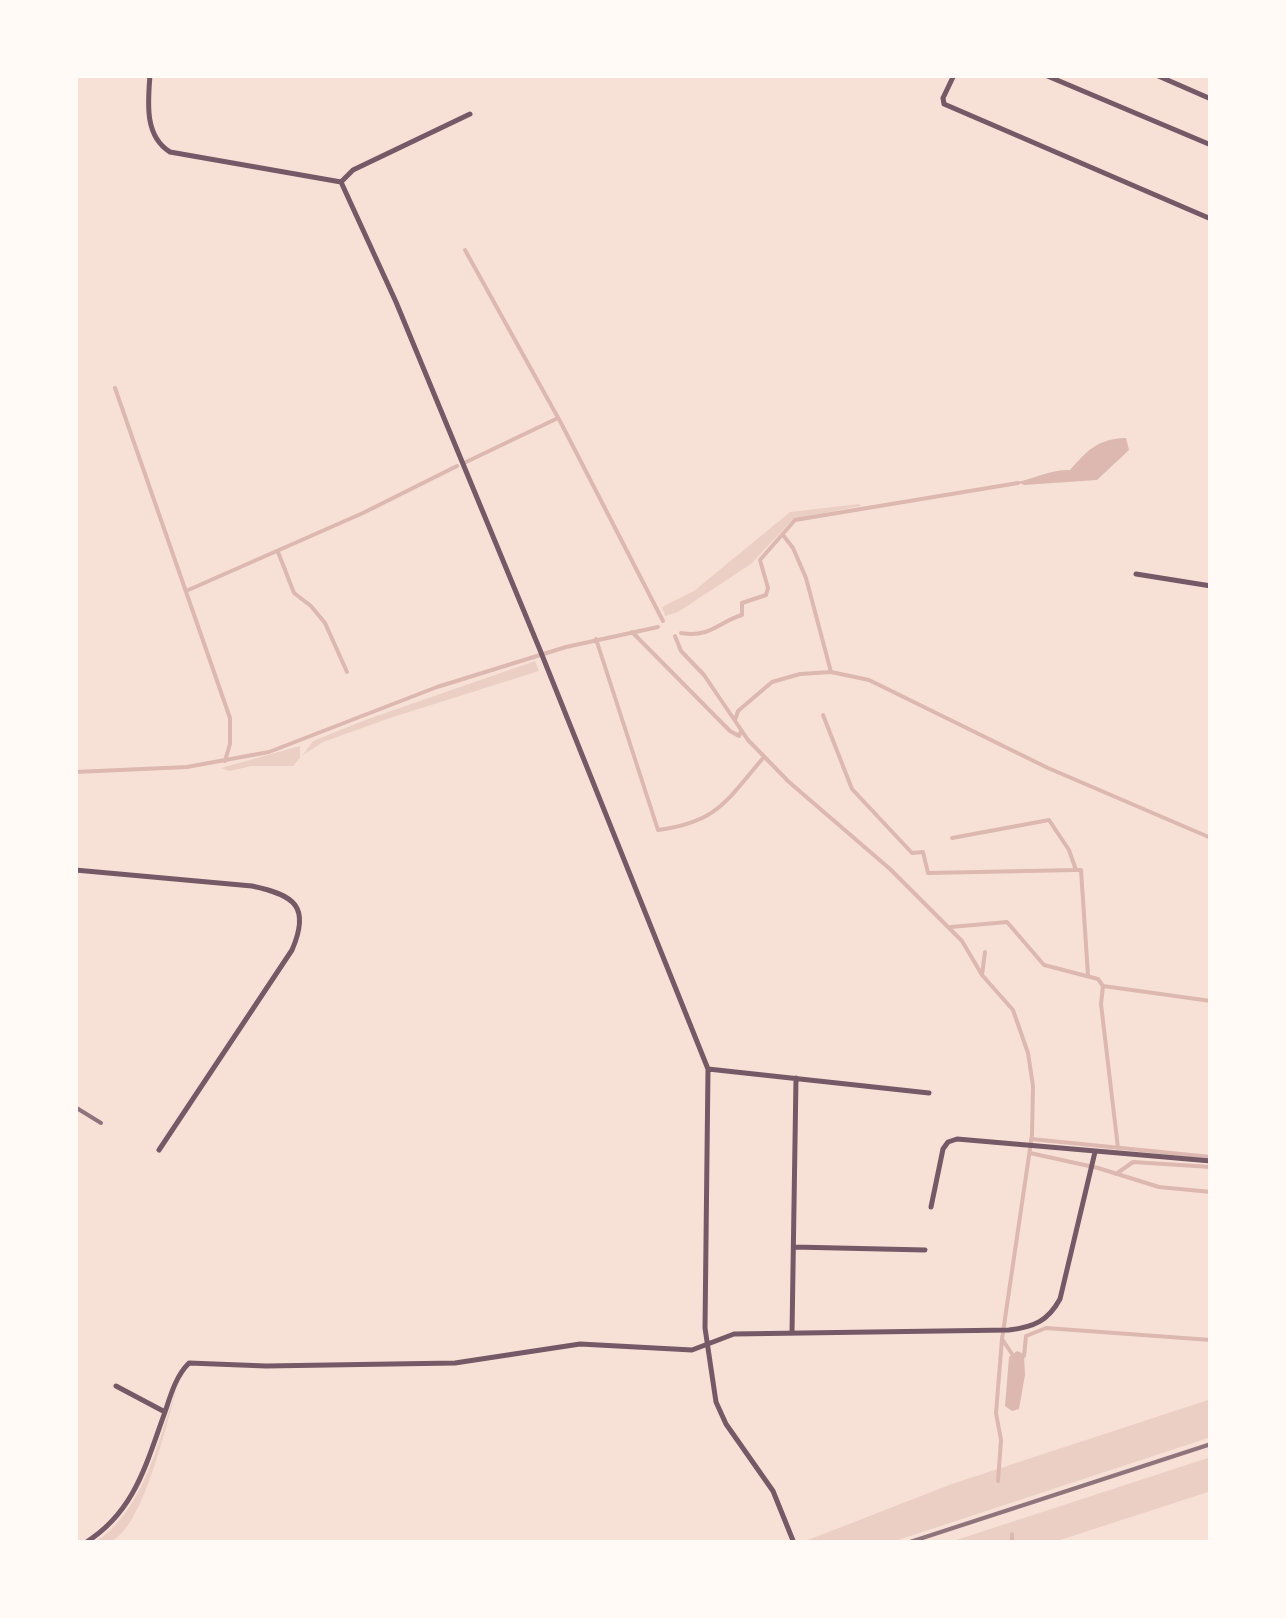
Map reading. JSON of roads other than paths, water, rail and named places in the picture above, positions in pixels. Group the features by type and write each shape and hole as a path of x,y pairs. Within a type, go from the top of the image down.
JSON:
{"street":[{"path":"150,75 152,132 159,145 170,152 340,182"},
{"path":"954,75 944,104 1211,220"},
{"path":"1045,75 1211,145"},
{"path":"1156,75 1211,98"},
{"path":"340,182 353,170 470,114"},
{"path":"340,182 396,302 708,1069 705,1328 716,1402 726,1424 773,1491 794,1543"},
{"path":"1136,574 1211,586"},
{"path":"75,870 252,886 280,892 293,900 300,912 301,929 292,950 159,1150"},
{"path":"708,1069 929,1093"},
{"path":"792,1333 796,1078"},
{"path":"932,1206 942,1149 948,1142 965,1139 1211,1162"},
{"path":"85,1543 102,1533 126,1509 189,1363 456,1363 580,1344 692,1350 734,1334 1028,1328 1044,1320 1060,1299 1095,1152"},
{"path":"794,1247 926,1250"},
{"path":"116,1386 165,1412"}],"waterway":[{"path":"465,250 561,423 663,621"},
{"path":"115,388 230,718 230,744 225,761"},
{"path":"464,463 558,418"},
{"path":"186,591 363,513 457,466"},
{"path":"681,633 714,628 742,615 742,603 766,595 768,588 760,560 795,520 1018,483"},
{"path":"783,535 806,578 831,672 869,680 1048,768 1211,838"},
{"path":"278,552 294,593 325,623 347,672"},
{"path":"75,772 187,767 269,752 437,687 566,647 658,627"},
{"path":"632,632 730,731 739,736 741,731"},
{"path":"675,636 681,651 704,675 748,740 789,782 890,869 962,941 982,975 1013,1010 1028,1053 1033,1086 1032,1135 1002,1339 996,1413 1001,1440 998,1481"},
{"path":"596,639 658,830 695,821 720,807 764,757"},
{"path":"735,720 738,711 772,682 800,674 831,672"},
{"path":"823,715 852,789 912,853 923,852 928,873 1076,870"},
{"path":"952,838 1049,820 1069,850 1076,870 1081,870 1088,975"},
{"path":"951,927 1007,922 1044,965 1098,979 1103,986 1101,1004 1118,1148"},
{"path":"982,975 985,952"},
{"path":"1103,986 1211,1001"},
{"path":"1031,1139 1211,1157"},
{"path":"1030,1153 1159,1187 1211,1192"},
{"path":"1116,1174 1133,1162 1211,1167"},
{"path":"1024,1356 1026,1336 1046,1328 1211,1340"},
{"path":"1002,1339 1012,1354"},
{"path":"1012,1534 1012,1543"}],"railway":[{"path":"75,1107 101,1123"},
{"path":"907,1543 1211,1444"}]}
